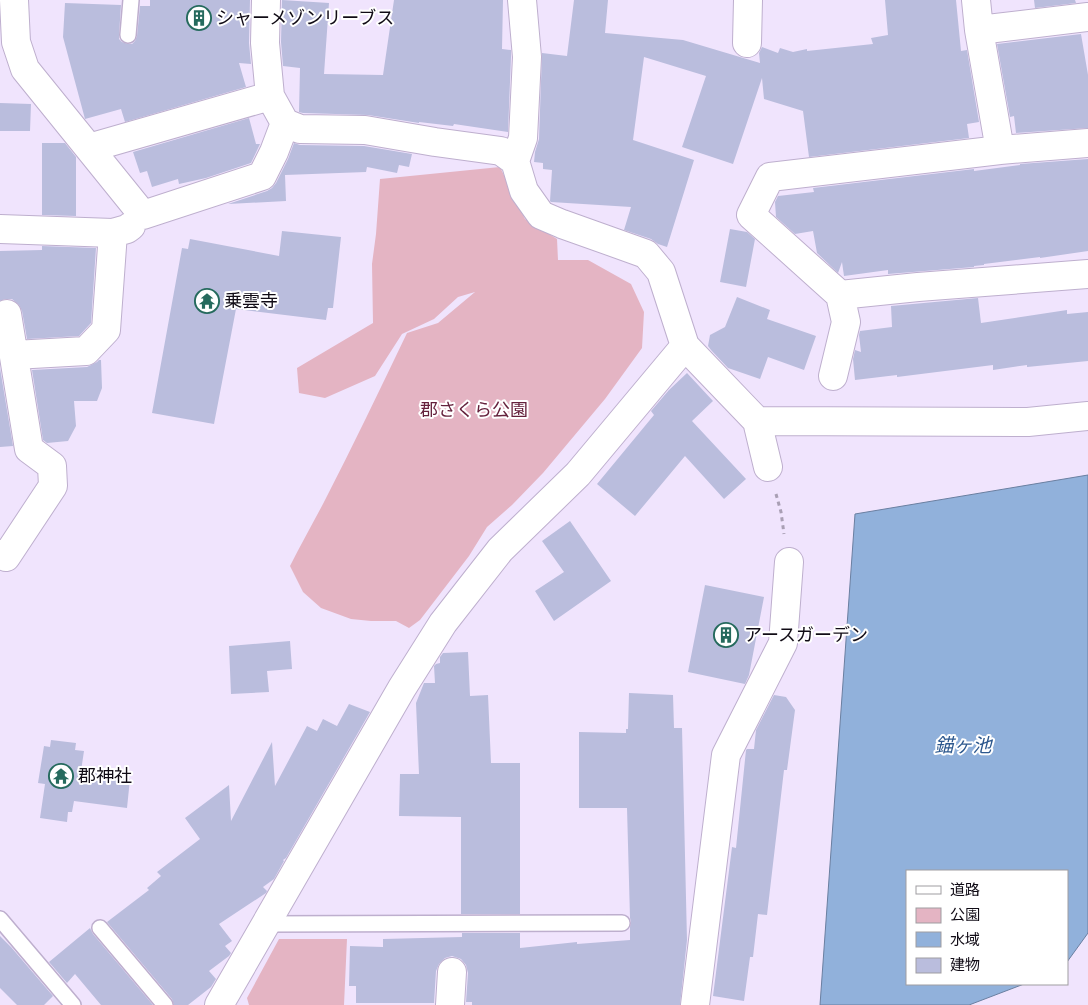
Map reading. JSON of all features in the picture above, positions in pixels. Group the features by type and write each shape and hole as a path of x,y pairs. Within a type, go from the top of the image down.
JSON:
{"street":[{"path":"14,0 16,42 24,69 143,215"},
{"path":"266,0 265,43 270,96 285,123 300,129 364,130 501,151 514,161 524,190 541,215 646,254 662,272 685,346 757,421 768,467"},
{"path":"514,161 523,138 527,57 522,0"},
{"path":"747,43 748,0"},
{"path":"976,0 979,30 1000,150"},
{"path":"979,30 1088,17"},
{"path":"89,148 270,96"},
{"path":"0,229 113,233 127,229 143,215 262,176 285,123"},
{"path":"833,376 846,322 840,295 751,215 770,177 1000,150 1088,143"},
{"path":"14,354 86,351 106,330 113,233"},
{"path":"840,295 918,286 1088,274"},
{"path":"0,554 6,557 53,486 52,466 29,449 7,314"},
{"path":"219,1005 402,688 443,623 500,550 578,474 685,346"},
{"path":"757,421 1028,422 1088,416"},
{"path":"695,1005 726,755 783,643 790,562"},
{"path":"450,1005 452,972"}],"lane":[{"path":"128,35 131,0"},
{"path":"0,919 73,1005"},
{"path":"265,924 622,923"},
{"path":"100,928 165,1005"}],"path":[{"path":"768,467 781,512 790,562"}],"green space":[{"name":"郡さくら公園","path":"500,167 525,219 557,239 558,260 588,260 631,284 644,312 642,348 605,399 543,473 512,505 487,527 469,556 420,620 409,628 396,621 351,619 321,608 303,592 290,566 324,502 407,333 438,323 475,292 458,297 434,319 402,334 375,376 325,398 299,393 297,368 373,323 372,264 380,179"},
{"path":"279,939 347,939 344,1005 249,1005 247,998"}],"water":[{"name":"錨ヶ池","path":"1088,475 1088,933 1068,961 1068,870 906,870 906,985 1021,985 969,1005 820,1005 855,514"}],"building":[{"path":"150,0 250,0 249,43 251,64 239,63 246,87 125,122 121,109 85,119 63,37 65,3 121,5 119,39 122,42 132,44 137,36 140,6 150,6"},
{"path":"282,0 329,3 324,74 383,75 394,0 503,0 502,49 511,50 508,132 454,124 453,126 419,123 368,115 299,112 300,68 283,66 281,42"},
{"path":"574,0 608,0 605,33 683,40 760,63 759,53 762,47 778,53 780,48 793,52 807,49 807,51 873,44 871,38 888,35 885,0 956,0 961,51 967,50 979,122 967,124 969,138 809,157 803,111 764,99 762,78 733,164 682,147 706,76 644,57 633,140 694,160 667,247 651,239 624,230 631,207 551,202 552,170 543,169 543,163 534,162 539,139 542,53 567,56"},
{"path":"1034,0 1075,0 1076,3 1035,8"},
{"path":"1081,34 1088,75 1088,128 1016,133 1014,116 1010,117 997,44"},
{"path":"0,103 31,104 30,131 0,131"},
{"path":"249,118 256,144 260,144 251,163 206,178 179,184 178,179 152,187 147,171 140,173 133,152"},
{"path":"42,143 65,143 76,157 76,216 42,215"},
{"path":"294,143 300,145 364,146 412,154 409,167 399,165 397,173 367,167 366,172 285,175 286,201 228,204 272,188 288,159"},
{"path":"1088,159 1088,251 984,264 974,267 888,274 888,270 844,276 842,262 838,273 817,253 813,231 795,234 776,217 775,202 778,196 814,192 813,188 974,169 974,171 1020,164"},
{"path":"730,229 747,232 755,239 746,287 720,282"},
{"path":"282,231 341,237 333,308 328,308 326,320 236,309 214,424 152,413 182,248 188,249 190,239 279,256"},
{"path":"42,246 96,248 91,323 79,336 27,339 22,311 19,305 12,299 0,301 0,251 42,250"},
{"path":"737,297 770,310 767,319 816,336 804,370 768,357 760,379 728,368 711,350 708,346 710,335 725,327"},
{"path":"978,298 981,323 1067,310 1067,314 1088,312 1088,361 1027,367 1027,365 993,370 993,365 897,377 897,375 855,380 853,359 855,350 861,352 860,331 892,327 891,306"},
{"path":"101,360 102,388 97,401 74,401 76,426 68,441 47,443 43,440 32,370 87,367"},
{"path":"0,368 13,446 0,447"},
{"path":"687,373 713,401 692,421 746,479 724,499 685,456 635,516 597,484 654,415 651,411"},
{"path":"570,521 611,581 554,621 535,591 564,572 542,541"},
{"name":"アースガーデン","path":"705,585 764,597 749,675 745,684 688,672"},
{"path":"290,641 292,669 267,671 269,692 231,694 229,646"},
{"path":"468,652 470,696 488,695 491,763 520,763 520,914 461,914 461,817 399,816 400,774 419,774 416,703 424,683 435,683 434,666 440,663 440,657 443,653"},
{"path":"629,693 673,695 674,728 682,728 687,940 680,1005 472,1005 472,1002 466,1002 468,973 466,965 461,959 452,956 445,958 439,964 436,971 434,1003 356,1003 356,986 349,986 350,946 383,947 383,939 462,937 462,933 520,933 520,948 577,942 577,944 630,940 627,808 579,808 579,732 626,733 626,729 628,729"},
{"path":"774,695 786,697 795,710 787,770 784,770 767,915 758,914 753,957 750,957 744,1001 713,996 732,847 736,848 746,750 754,749 756,730"},
{"path":"349,704 370,712 286,858 283,860 274,879 263,887 267,891 266,893 219,924 232,941 225,946 231,953 229,956 209,971 216,979 211,987 188,1005 174,1005 172,999 107,922 149,890 147,888 161,876 157,872 200,839 185,818 229,785 231,821 272,742 275,786 307,726 317,731 323,719 337,726"},
{"path":"51,740 76,743 75,750 84,751 81,771 130,779 127,808 74,801 72,812 68,812 67,822 40,818 45,784 38,783 44,746 50,747"},
{"path":"90,928 153,1005 101,1005 75,974 67,983 49,962"},
{"path":"0,936 53,996 44,1005 17,1005 0,988"}],"place":[{"name":"シャーメゾンリーブス","path":"199,18"},
{"name":"乗雲寺","path":"207,301"},
{"name":"アースガーデン","path":"726,635"},
{"name":"郡神社","path":"61,776"}]}
